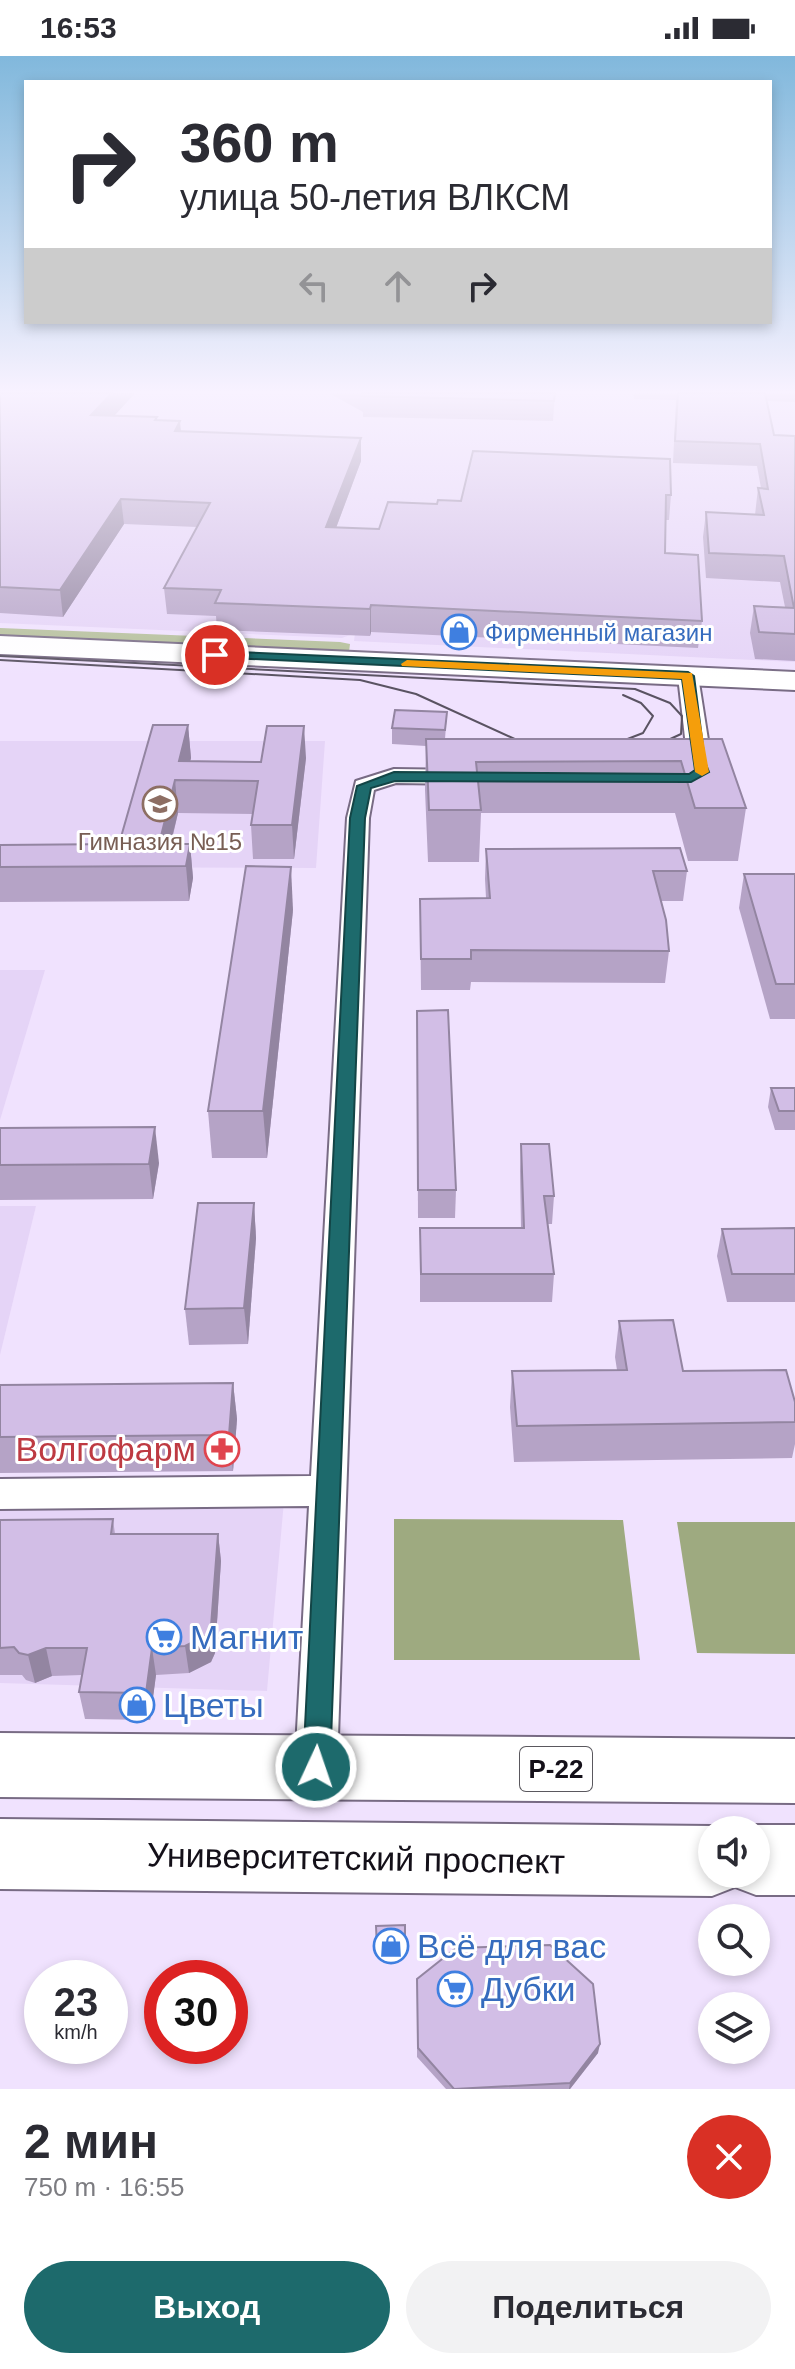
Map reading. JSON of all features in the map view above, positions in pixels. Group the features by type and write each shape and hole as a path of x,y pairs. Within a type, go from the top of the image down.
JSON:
{"main road":[{"path":"0,645 795,681"},
{"name":"Р-22","path":"0,1765 795,1771"},
{"name":"Университетский проспект","path":"0,1854 698,1861"},
{"path":"770,1860 795,1860"}],"street":[{"path":"677,778 691,778 702,772 698,762 688,676"},
{"path":"316,1767 358,818 364,786 394,776 483,777"},
{"path":"0,1494 329,1491"}],"shaded area":[{"path":"0,488 795,488 795,662 354,641 355,633 342,638 0,623"},
{"name":"Гимназия №15","path":"0,741 325,741 316,868 0,867"},
{"path":"0,970 45,970 0,1120"},
{"path":"0,1206 36,1206 0,1355"},
{"path":"284,1501 267,1691 0,1683 0,1502"}],"green space":[{"path":"0,628 350,644 349,652 0,635"},
{"path":"394,1519 623,1520 640,1660 394,1660"},
{"path":"677,1522 795,1522 795,1654 697,1653"}],"building":[{"path":"0,488 341,488 326,527 379,529 388,502 437,504 438,500 461,501 464,488 671,488 671,495 666,495 665,553 698,555 702,621 371,605 370,609 215,603 221,590 164,588 210,503 121,499 60,590 0,587"},
{"path":"758,488 795,488 795,634 759,632 754,606 794,608 784,556 709,553 706,512 764,515"},
{"path":"395,710 447,712 445,730 392,728"},
{"path":"153,725 188,725 179,761 261,762 267,726 304,726 292,825 251,825 258,781 175,780 159,844 190,844 186,866 0,867 0,845 119,844"},
{"path":"426,739 722,739 746,808 695,808 681,761 476,762 481,810 429,810"},
{"path":"680,848 687,871 653,871 666,920 669,951 471,950 471,959 421,959 420,899 490,898 486,849"},
{"path":"246,866 291,867 263,1111 208,1111"},
{"path":"744,874 795,874 795,984 776,984"},
{"path":"448,1010 456,1190 418,1190 417,1011"},
{"path":"771,1088 795,1088 795,1111 779,1111"},
{"path":"155,1127 149,1164 0,1165 0,1128"},
{"path":"521,1144 549,1144 554,1196 544,1196 554,1274 421,1274 420,1228 524,1228"},
{"path":"198,1203 254,1203 244,1308 185,1309"},
{"path":"795,1228 795,1274 732,1274 722,1229"},
{"path":"673,1320 683,1371 786,1370 795,1402 795,1422 517,1426 512,1371 627,1370 619,1321"},
{"path":"233,1383 229,1435 0,1437 0,1385"},
{"path":"113,1519 111,1534 218,1534 208,1635 185,1646 152,1648 146,1693 79,1692 87,1648 46,1648 28,1655 19,1653 14,1647 0,1648 0,1520"},
{"path":"405,1925 405,1947 377,1948 376,1926"},
{"path":"550,1945 593,1984 600,2044 570,2083 454,2089 418,2048 417,1979 456,1948"}],"tram line":[{"path":"0,656 635,689 670,703 682,716 681,734 653,747"},
{"path":"0,660 360,680 416,694 530,746"},
{"path":"612,745 643,733 653,716 641,703 623,695"}],"slow traffic":[{"path":"407,664 688,676 698,762 702,772"}],"place":[{"name":"Фирменный магазин","path":"459,632"},
{"name":"Гимназия №15","path":"160,804"},
{"name":"Волгофарм","path":"222,1449"},
{"name":"Магнит","path":"164,1637"},
{"name":"Цветы","path":"137,1705"},
{"name":"Всё для вас","path":"391,1946"},
{"name":"Дубки","path":"455,1989"}],"route":[{"path":"215,655 688,676 698,762 702,772 691,778 394,776 364,786 358,818 316,1767"}]}
